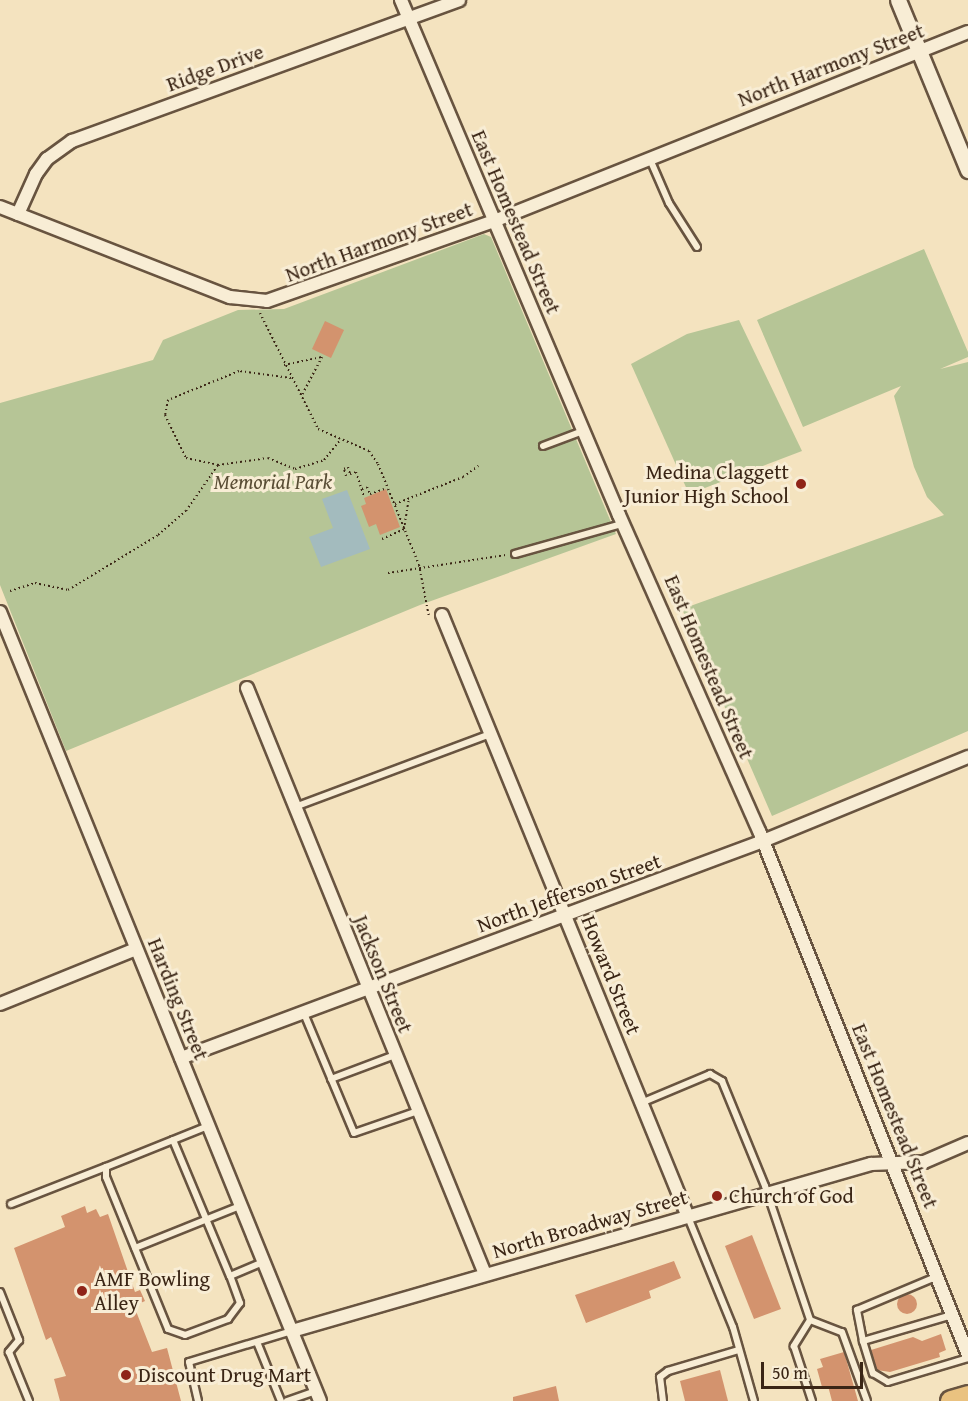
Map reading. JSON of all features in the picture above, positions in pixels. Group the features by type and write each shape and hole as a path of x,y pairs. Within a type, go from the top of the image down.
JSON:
{"main road":[{"path":"951,1401 968,1396"}],"street":[{"name":"East Homestead Street","path":"401,0 583,431 626,523 763,841 893,1163 968,1357"},
{"name":"Ridge Drive","path":"18,214 36,174 47,159 72,141 459,0"},
{"path":"898,0 968,170"},
{"name":"North Harmony Street","path":"0,207 230,297 259,301 285,298 494,221 649,157 968,32"},
{"name":"Harding Street","path":"0,612 318,1396"},
{"name":"Howard Street","path":"442,615 688,1217"},
{"name":"Jackson Street","path":"247,688 485,1274"},
{"name":"North Jefferson Street","path":"181,1058 763,841 968,757"},
{"path":"0,1004 136,949"},
{"name":"North Broadway Street","path":"292,1331 871,1164 924,1162 968,1143"}],"lane":[{"path":"649,157 669,203 697,247"},
{"path":"543,446 583,431"},
{"path":"515,554 626,523"},
{"path":"295,807 490,734"},
{"path":"303,1011 354,1133 418,1111"},
{"path":"331,1079 395,1054"},
{"path":"641,1103 707,1075 718,1075 767,1195 810,1320"},
{"path":"11,1204 208,1126"},
{"path":"106,1167 135,1248 168,1329 185,1335 228,1319 240,1303 173,1140"},
{"path":"135,1248 241,1205"},
{"path":"688,1217 739,1350 754,1401"},
{"path":"230,1276 264,1262"},
{"path":"937,1277 856,1310 873,1373 883,1382 968,1357"},
{"path":"0,1292 19,1340 9,1352 0,1356"},
{"path":"863,1341 952,1315"},
{"path":"810,1320 794,1346 812,1401"},
{"path":"810,1320 842,1332 867,1401"},
{"path":"198,1401 189,1362 292,1331"},
{"path":"257,1342 281,1401"},
{"path":"663,1401 660,1377 668,1371 739,1350"},
{"path":"9,1352 29,1401"},
{"path":"287,1401 318,1396"}],"path":[{"path":"259,301 261,321 318,429 369,451 420,568 430,619"},
{"path":"284,365 322,357 301,396"},
{"path":"292,378 239,371 168,400 165,415 186,458 218,465 268,458 295,469 324,460 341,439"},
{"path":"10,591 35,583 68,590 158,535 186,511 218,465"},
{"path":"394,504 463,477 478,466"},
{"path":"346,476 344,469 356,472 364,496"},
{"path":"362,489 367,487 370,494 387,488"},
{"path":"404,529 410,498"},
{"path":"382,539 404,529"},
{"path":"388,573 515,554"}],"green space":[{"name":"Memorial Park","path":"484,234 491,237 616,534 420,605 66,751 0,585 0,403 153,360 163,340 238,310 284,309"},
{"path":"924,249 968,352 968,357 940,369 968,362 968,731 772,816 682,609 944,515 927,497 914,467 894,396 901,386 803,427 757,320"},
{"path":"739,320 802,451 689,494 631,364 687,334"}],"water":[{"path":"347,490 370,549 321,567 309,537 333,528 322,499"}],"building":[{"path":"325,321 344,330 331,358 312,349"},
{"path":"386,489 400,527 380,535 376,524 369,527 361,506 366,504 364,498"},
{"name":"AMF Bowling Alley","path":"85,1206 87,1213 96,1209 100,1217 108,1214 135,1292 140,1290 145,1301 134,1306 152,1352 167,1348 181,1401 60,1401 54,1379 66,1376 51,1337 46,1340 14,1248 65,1227 61,1216"},
{"path":"752,1235 781,1309 754,1319 725,1246"},
{"path":"674,1261 681,1278 649,1291 651,1298 586,1323 575,1295"},
{"path":"903,1294 911,1294 917,1300 917,1308 911,1314 903,1314 897,1308 897,1300"},
{"path":"941,1334 946,1350 939,1353 940,1357 890,1372 877,1370 871,1350 913,1337 922,1341"},
{"path":"844,1352 858,1401 832,1401 828,1386 822,1387 817,1369 823,1367 820,1359"},
{"path":"720,1370 728,1401 685,1401 680,1381"},
{"path":"556,1386 559,1401 513,1401 513,1397"}],"place":[{"name":"Medina Claggett Junior High School","path":"801,484"},
{"name":"Church of God","path":"717,1196"},
{"name":"AMF Bowling Alley","path":"82,1291"},
{"name":"Discount Drug Mart","path":"126,1375"}]}
